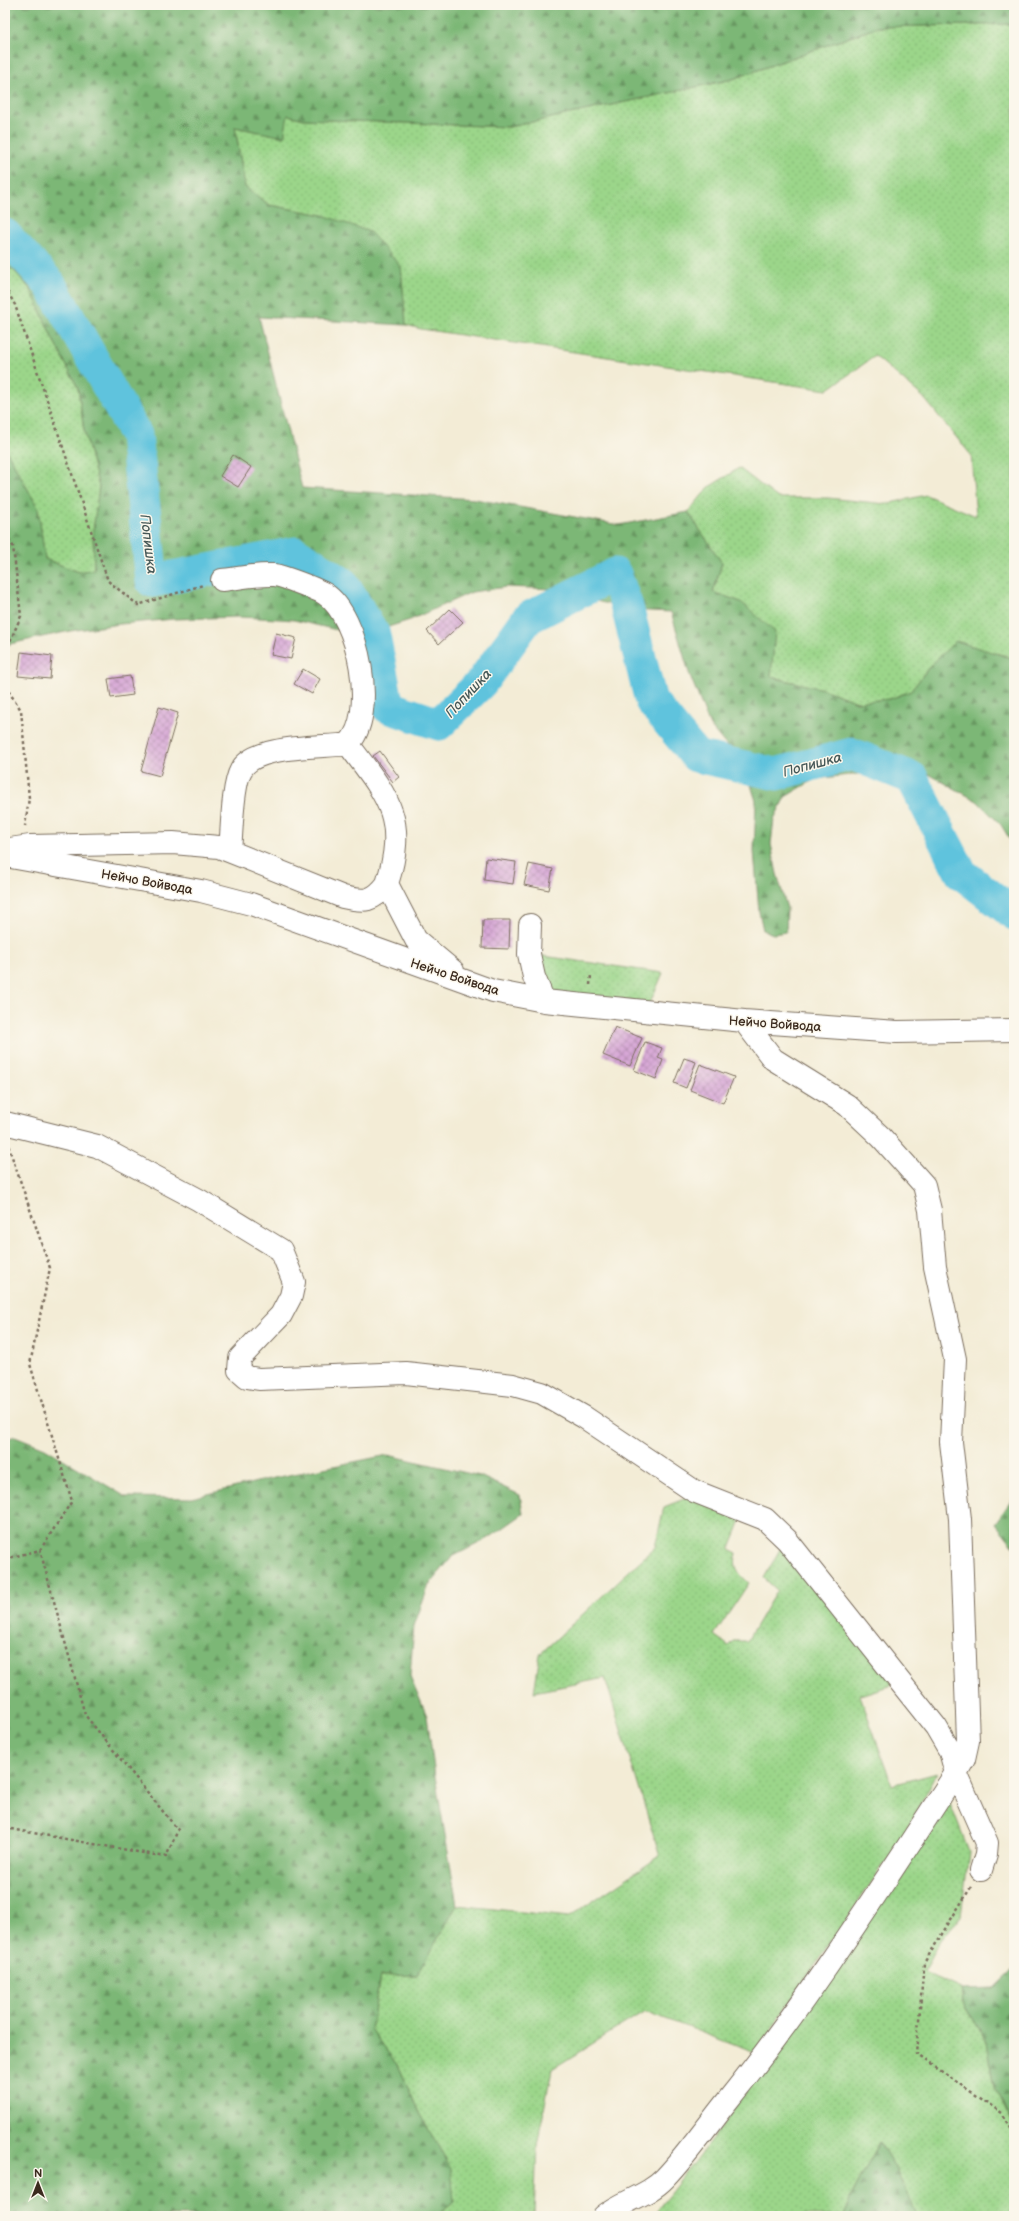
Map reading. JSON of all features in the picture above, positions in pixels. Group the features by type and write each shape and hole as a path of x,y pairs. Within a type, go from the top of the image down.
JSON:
{"street":[{"path":"222,580 275,575 325,594 338,607 352,636 361,664 363,694 360,720 354,738 348,744 314,746 262,754 251,758 241,770 236,787 230,851"},
{"path":"11,851 173,843 219,847 343,897 368,900 379,895 387,884 395,861 397,843 395,825 388,802 372,775 348,744"},
{"name":"Нейчо Войвода","path":"11,851 201,891 251,904 493,990 544,1001 744,1021 897,1032 1014,1030"},
{"path":"387,884 416,940 463,980"},
{"path":"530,925 529,954 534,977 544,1001"},
{"path":"604,2216 612,2209 642,2196 664,2179 763,2058 887,1878 956,1773 964,1758 968,1734 960,1518 951,1442 955,1359 935,1267 930,1210 924,1185 881,1137 847,1105 772,1059 744,1021"},
{"path":"6,1133 97,1146 199,1200 281,1250 290,1267 294,1282 291,1296 281,1315 240,1358 239,1370 246,1377 259,1379 406,1373 514,1384 542,1393 584,1417 694,1491 765,1519 787,1540 936,1728 950,1751 956,1773 987,1843 986,1854 981,1870"}],"path":[{"path":"5,287 15,305 108,581 138,604 222,580"},
{"path":"5,535 13,546 21,616 5,654"},
{"path":"5,686 21,710 29,798 11,851"},
{"path":"5,1559 40,1550 72,1501 30,1364 50,1268 6,1133"},
{"path":"5,1828 166,1858 178,1830 85,1715 40,1550"},
{"path":"981,1870 924,1963 916,2054 1002,2113 1014,2132"}],"green space":[{"path":"5,5 1014,5 1014,24 878,27 733,79 509,127 304,119 288,115 284,137 235,127 245,187 269,205 323,215 370,232 401,267 406,325 259,317 302,488 475,499 619,525 688,512 722,563 713,592 741,602 775,632 771,677 823,689 857,702 890,699 911,691 930,666 956,641 1014,659 1014,846 1001,825 977,801 916,767 815,779 785,797 774,819 771,844 777,874 787,908 786,932 773,934 763,930 759,912 754,851 756,801 746,769 710,726 689,673 671,612 630,610 552,589 506,587 472,592 410,620 379,630 341,631 294,620 278,619 239,617 174,619 120,624 70,631 5,645 5,448 38,508 45,559 79,572 94,569 93,531 99,487 84,430 78,388 52,337 31,290 13,269 5,268"},
{"path":"1014,24 1014,659 998,653 930,666 911,691 890,699 857,702 823,689 771,677 741,602 713,592 722,563 688,512 709,487 739,468 778,498 828,498 886,504 926,495 976,516 971,455 923,397 875,356 827,390 421,329 406,325 401,267 323,215 269,205 245,187 235,127 258,132 288,115 304,119 509,127 733,79 878,27"},
{"path":"5,268 13,269 31,290 52,337 78,388 84,430 99,487 93,531 94,569 79,572 45,559 38,508 5,448"},
{"path":"536,955 663,973 650,1003 549,993"},
{"path":"15,1436 45,1448 126,1497 192,1498 269,1479 388,1455 480,1476 520,1495 523,1514 489,1538 452,1557 429,1585 414,1626 410,1676 427,1716 435,1776 457,1905 417,1975 380,1976 371,2030 400,2069 419,2113 451,2168 454,2202 437,2216 5,2216 5,1440"},
{"path":"694,1495 744,1513 729,1550 737,1554 736,1567 740,1574 749,1583 714,1635 729,1646 734,1641 747,1641 777,1590 764,1578 785,1540 895,1684 860,1695 892,1785 937,1773 902,1838 755,2053 645,2011 552,2069 537,2145 534,2216 437,2216 454,2202 400,2069 371,2030 380,1976 417,1975 457,1905 569,1917 660,1856 605,1678 534,1692 540,1654 655,1547 664,1507"},
{"path":"1014,1497 1014,1546 995,1523"},
{"path":"948,1798 969,1852 961,1916 940,1941 923,1972 961,1989 963,2002 987,2042 995,2087 1014,2128 1014,2216 917,2216 894,2166 879,2142 850,2199 844,2216 652,2216 692,2166 768,2063"},
{"path":"1014,1969 1014,2128 995,2087 987,2042 963,2002 961,1989 994,1988"},
{"path":"879,2142 894,2166 917,2216 844,2216 850,2199"}],"building":[{"path":"233,455 251,467 238,487 220,476"},
{"path":"450,609 463,622 439,644 427,631"},
{"path":"276,633 296,638 291,659 271,655"},
{"path":"21,652 52,656 50,679 18,676"},
{"path":"303,669 320,679 312,694 294,684"},
{"path":"130,676 133,695 111,698 108,679"},
{"path":"159,707 178,713 160,776 141,771"},
{"path":"380,751 399,777 393,782 373,756"},
{"path":"486,858 516,862 513,884 484,880"},
{"path":"529,864 553,869 549,890 524,885"},
{"path":"483,920 510,920 509,949 482,948"},
{"path":"615,1027 642,1038 630,1066 603,1055"},
{"path":"645,1042 662,1048 658,1058 663,1060 656,1079 634,1070"},
{"path":"684,1058 696,1062 686,1088 674,1083"},
{"path":"700,1064 734,1077 723,1103 690,1090"}],"waterway":[{"name":"Попишка","path":"5,235 49,283 136,435 152,581 296,553 342,583 374,635 388,707 439,724 481,683 528,618 615,574 627,607 651,701 696,756 776,774 852,754 912,778 961,873 1014,914"}]}
